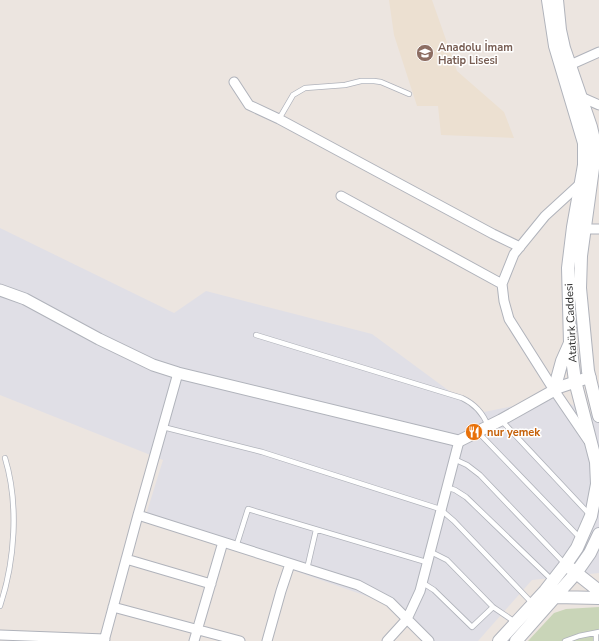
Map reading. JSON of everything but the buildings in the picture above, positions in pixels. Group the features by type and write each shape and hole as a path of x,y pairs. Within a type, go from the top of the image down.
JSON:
{"main road":[{"name":"Atatürk Caddesi","path":"499,641 545,591 566,564 581,539 591,516 597,484 596,462 593,446 575,381 570,343 568,268 584,165 584,143 555,46 548,0"},
{"name":"Atatürk Caddesi","path":"557,0 560,30 594,136 595,152 581,256 580,288 584,342 590,377 598,408"},
{"path":"554,390 562,361 570,343"},
{"path":"516,641 576,573 590,553 599,534"},
{"path":"566,564 599,591"},
{"path":"545,591 556,597 599,598"}],"street":[{"path":"570,65 599,52"},
{"path":"234,82 249,105 279,119 520,247"},
{"path":"581,97 599,105"},
{"path":"581,183 544,216 514,254 502,284 504,301 509,319 554,390 593,446"},
{"path":"341,196 502,284"},
{"path":"584,229 599,229"},
{"path":"0,290 25,299 99,339 153,365 178,373 458,441 501,420 554,390 575,381 590,377"},
{"path":"0,635 105,640 178,373"},
{"path":"387,641 407,619 416,600 422,582 458,441"},
{"path":"138,516 345,580 390,602 429,641"},
{"path":"194,641 223,542"},
{"path":"126,559 211,584"},
{"path":"267,641 290,564"},
{"path":"113,607 240,641"}],"lane":[{"path":"279,119 293,95 305,88 334,86 361,81 374,81 381,82 409,94"},
{"path":"256,335 462,398 471,403 481,412 488,426"},
{"path":"501,420 591,516"},
{"path":"163,427 262,452 440,509 454,521 533,604"},
{"path":"478,432 581,539"},
{"path":"0,606 8,579 13,539 13,493 5,458"},
{"path":"454,459 467,465 480,474 566,564"},
{"path":"446,487 455,490 466,497 553,581"},
{"path":"236,547 248,510 426,562"},
{"path":"306,569 316,530"},
{"path":"429,551 446,560 493,607 516,622"},
{"path":"422,582 434,590 472,627 493,607"},
{"path":"597,633 599,638"},
{"path":"565,641 597,633"},
{"path":"596,641 597,633"}],"shaded area":[{"name":"Anadolu İmam Hatip Lisesi","path":"389,0 432,0 457,71 504,112 514,138 441,135 438,106 417,106 394,35"},
{"path":"0,228 174,313 206,291 372,334 479,413 557,397 599,419 599,573 532,580 478,641 426,641 389,604 145,518 163,460 0,395"}],"green space":[{"path":"599,607 599,641 528,641 554,613 566,609"}],"place":[{"name":"Anadolu İmam Hatip Lisesi","path":"425,53"},
{"name":"nur yemek","path":"474,432"}]}
